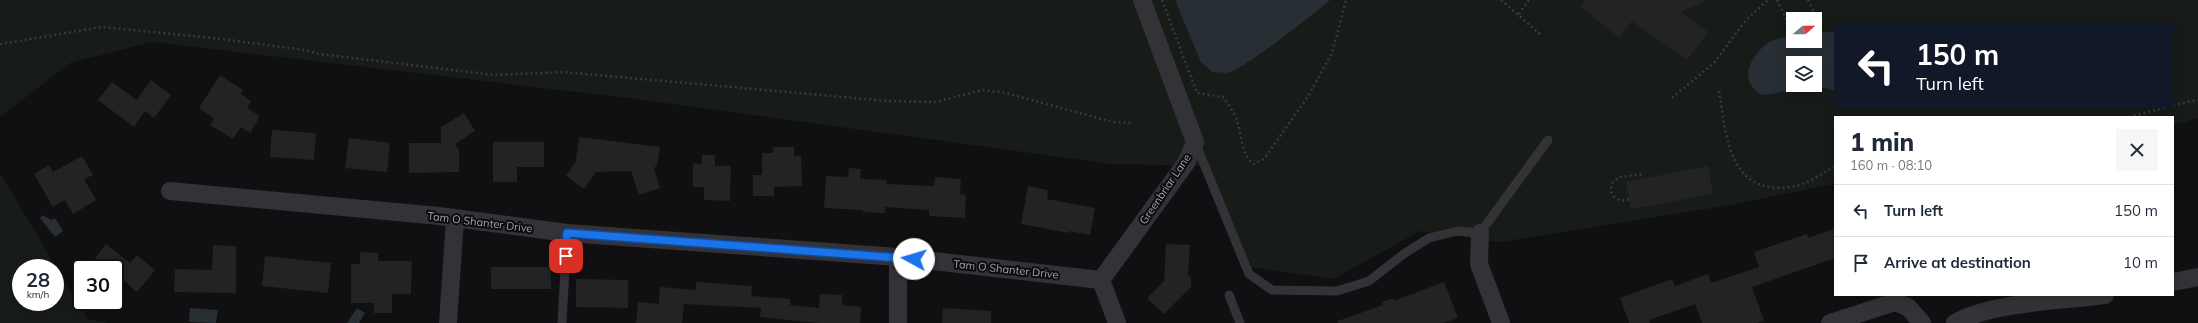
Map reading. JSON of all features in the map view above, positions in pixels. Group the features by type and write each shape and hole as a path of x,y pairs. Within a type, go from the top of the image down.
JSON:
{"street":[{"name":"Greenbriar Lane","path":"1101,280 1186,163 1195,142 1142,0"},
{"name":"Tam O Shanter Drive","path":"170,190 455,218 567,233 898,257 1101,280"},
{"path":"448,323 455,218"},
{"path":"1480,233 1479,264 1501,323"},
{"path":"898,257 898,323"},
{"path":"2174,282 2198,277"},
{"path":"1101,280 1117,323"},
{"path":"1956,323 1973,314 2029,304 2097,296"},
{"path":"1830,323 1895,302 1908,307 1922,323"}],"lane":[{"path":"1195,142 1249,274 1272,290 1337,291 1369,281 1405,253 1429,238 1458,231 1480,233 1548,140"},
{"path":"562,323 567,233"},
{"path":"1230,295 1240,323"}],"path":[{"path":"1162,0 1197,93 1223,98 1237,120 1239,132 1250,161 1254,164 1264,159 1309,95 1332,53 1346,0"},
{"path":"1501,0 1542,35"},
{"path":"1519,15 1529,0"},
{"path":"1672,98 1714,63 1746,20 1768,0"},
{"path":"1777,0 1786,19"},
{"path":"1808,0 1814,12"},
{"path":"0,44 102,27 213,38 305,50 327,55 494,75 564,72 888,101 935,102 983,90 1002,92 1113,122 1133,123"},
{"path":"1719,91 1730,147 1736,163 1743,174 1752,182 1764,186 1784,188 1805,183 1824,171 1834,167"},
{"path":"2174,106 2198,100"},
{"path":"2133,116 2164,108"},
{"path":"1629,199 1618,200 1614,198 1611,192 1613,182 1620,177 1643,174"}],"shaded area":[{"path":"0,0 2198,0 2198,118 2174,125 2174,116 1834,116 1834,184 1731,205 1501,242 1420,231 1334,279 1248,267 1208,166 1111,164 628,98 152,42 70,63 0,117"},
{"path":"1175,0 1330,0 1263,52 1235,70 1227,73 1212,72 1201,62"},
{"path":"1822,32 1834,32 1834,91 1822,88 1822,56 1786,56 1786,91 1762,95 1755,89 1750,83 1748,77 1751,63 1766,44 1779,38 1786,37 1786,48 1822,48"},
{"path":"0,173 51,259 12,259 12,311 64,311 64,280 72,294 72,311 82,311 87,319 109,323 0,323"},
{"path":"43,215 51,220 55,218 63,231 55,237 40,218"},
{"path":"190,308 218,310 216,323 189,322"},
{"path":"357,308 365,313 359,323 347,323"}],"building":[{"path":"1586,0 1707,0 1681,12 1708,32 1687,60 1632,21 1619,38 1581,7"},
{"path":"220,75 243,90 241,94 251,101 247,108 260,116 250,133 241,127 233,139 210,125 214,118 199,108"},
{"path":"151,80 171,95 154,118 145,111 134,127 98,100 112,82 137,100"},
{"path":"464,113 475,131 455,144 459,151 459,172 409,173 409,143 441,143 441,127"},
{"path":"272,130 316,133 314,160 270,157"},
{"path":"579,137 660,147 657,165 654,168 660,188 639,195 631,171 596,172 584,189 566,176 576,161"},
{"path":"349,138 390,143 387,172 345,168"},
{"path":"493,142 544,142 544,167 517,167 517,182 493,182"},
{"path":"773,147 794,147 794,156 801,156 802,186 774,187 774,196 753,196 753,175 762,175 762,153 773,153"},
{"path":"702,155 715,155 715,166 731,166 730,201 704,200 704,187 693,187 693,163 702,164"},
{"path":"82,156 93,175 84,179 96,200 73,214 65,200 53,207 34,174 49,165 53,172"},
{"path":"1708,166 1713,194 1631,209 1626,182"},
{"path":"849,168 861,169 860,179 887,180 886,184 934,186 935,177 961,179 960,194 966,195 965,218 929,216 929,210 885,207 885,213 824,208 826,176 848,177"},
{"path":"1028,186 1048,190 1047,199 1095,208 1090,235 1069,231 1069,233 1021,224"},
{"path":"1834,228 1834,258 1752,287 1764,320 1757,323 1702,323 1695,304 1649,320 1650,323 1629,323 1620,298 1672,279 1675,286 1708,274 1711,283 1759,267 1754,252 1807,234 1808,238"},
{"path":"106,244 130,263 137,255 155,270 137,292 124,281 124,259 94,259"},
{"path":"1166,244 1190,245 1188,275 1191,278 1191,287 1164,314 1147,298 1164,281"},
{"path":"213,245 236,246 236,293 174,292 175,269 212,270"},
{"path":"360,252 378,253 378,261 412,261 411,294 392,294 392,313 374,313 374,303 351,303 351,264 360,264"},
{"path":"265,256 331,263 328,293 262,286"},
{"path":"491,267 551,267 551,289 491,289"},
{"path":"576,279 628,280 628,308 576,307"},
{"path":"696,282 752,286 751,296 790,299 790,305 819,308 820,294 842,295 842,305 861,307 860,323 818,323 760,317 761,308 684,304 682,323 636,323 638,302 659,304 660,287 696,290"},
{"path":"1444,282 1458,318 1443,323 1338,323 1338,321 1383,305 1382,302 1394,298 1394,301"},
{"path":"943,308 991,311 991,323 942,323"}],"route":[{"path":"566,256 567,233 914,259"}]}
